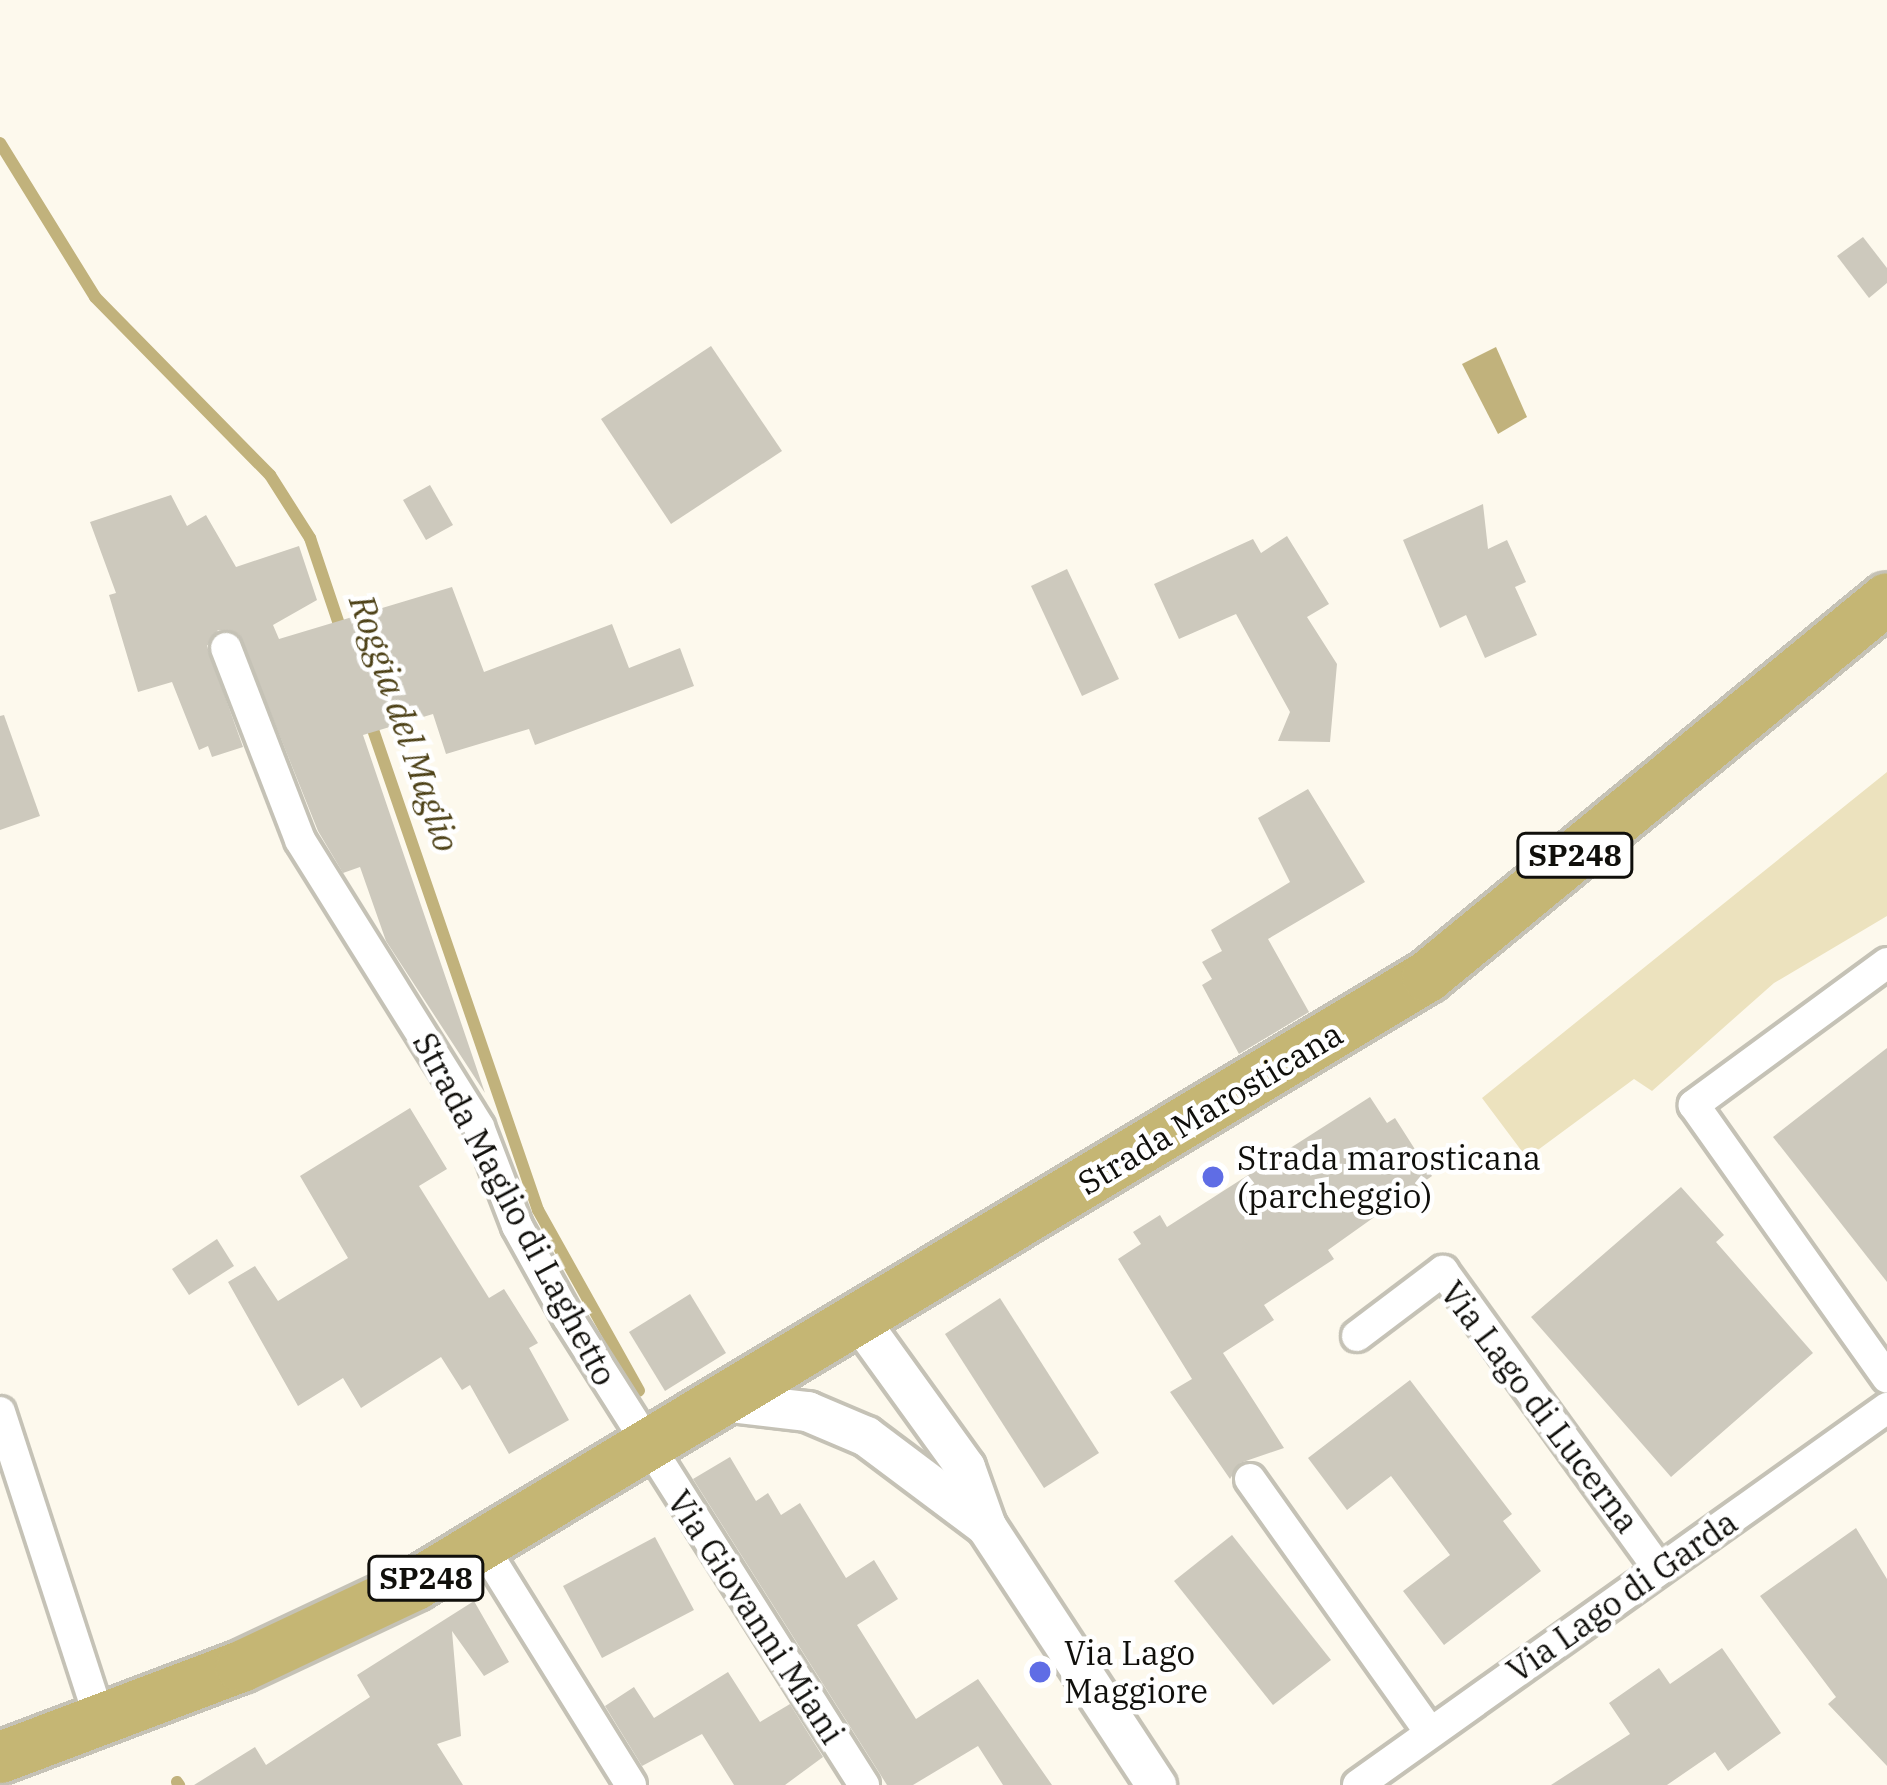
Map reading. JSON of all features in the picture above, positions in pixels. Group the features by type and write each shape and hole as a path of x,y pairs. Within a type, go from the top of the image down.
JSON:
{"main road":[{"name":"Strada Marosticana","path":"0,1757 241,1666 482,1547 729,1402 1427,976 1887,598"}],"street":[{"name":"Strada Maglio di Laghetto","path":"226,648 300,840 479,1127 517,1226 648,1448"},
{"path":"1887,963 1694,1105 1887,1378"},
{"name":"Via Lago di Lucerna","path":"1357,1336 1443,1271 1659,1568"},
{"path":"859,1320 965,1467 986,1526 1156,1785"},
{"path":"729,1402 807,1411 866,1436 986,1526"},
{"name":"Via Lago di Garda","path":"1358,1785 1887,1408"},
{"path":"0,1412 100,1719"},
{"name":"Via Giovanni Miani","path":"648,1448 864,1785"},
{"path":"1250,1479 1430,1732"},
{"path":"482,1547 631,1785"}],"shaded area":[{"path":"1496,347 1527,417 1498,434 1462,364"},
{"path":"1887,772 1887,916 1774,983 1652,1091 1634,1079 1527,1158 1482,1098"}],"building":[{"path":"1863,237 1887,268 1887,283 1869,298 1837,256"},
{"path":"711,346 782,451 671,524 601,419"},
{"path":"430,485 453,525 426,540 403,500"},
{"path":"171,495 187,526 206,515 236,567 299,546 317,600 273,625 279,639 452,587 484,672 612,624 629,668 680,648 694,686 535,745 529,729 446,754 433,714 363,735 485,1093 386,941 360,867 343,873 318,831 239,634 218,630 207,646 243,747 212,757 208,746 199,750 172,682 138,692 109,595 116,593 90,522"},
{"path":"1483,504 1488,549 1507,540 1526,582 1515,587 1537,635 1485,658 1466,615 1440,628 1403,540"},
{"path":"1287,536 1329,604 1307,617 1337,664 1330,742 1278,741 1290,712 1236,614 1179,639 1154,584 1253,539 1261,553"},
{"path":"1067,569 1119,679 1082,696 1031,586"},
{"path":"4,715 40,816 0,830 0,716"},
{"path":"1308,789 1365,882 1268,939 1309,1012 1239,1054 1202,985 1212,979 1202,962 1222,951 1211,930 1290,882 1258,818"},
{"path":"1887,1048 1887,1282 1773,1137"},
{"path":"1370,1097 1387,1123 1395,1118 1432,1176 1328,1250 1334,1259 1264,1305 1274,1320 1223,1353 1284,1448 1240,1463 1230,1479 1170,1392 1192,1379 1118,1259 1141,1244 1133,1232 1160,1215 1167,1227"},
{"path":"410,1108 447,1169 419,1186 489,1298 504,1289 538,1343 529,1348 569,1420 509,1454 470,1385 462,1390 441,1357 361,1408 343,1378 298,1406 228,1282 255,1266 278,1301 348,1258 300,1176"},
{"path":"1681,1187 1724,1235 1716,1242 1813,1353 1671,1477 1531,1317"},
{"path":"217,1239 234,1266 189,1295 172,1269"},
{"path":"690,1294 726,1353 665,1391 629,1332"},
{"path":"1000,1298 1099,1453 1044,1488 945,1334"},
{"path":"1410,1380 1512,1514 1503,1521 1541,1571 1444,1645 1403,1591 1450,1555 1391,1476 1347,1510 1308,1458"},
{"path":"730,1457 756,1501 768,1493 781,1515 800,1503 846,1578 874,1560 898,1599 857,1625 916,1719 978,1679 1052,1785 1003,1785 978,1746 913,1785 887,1785 693,1479"},
{"path":"1856,1528 1887,1579 1887,1766 1828,1704 1836,1697 1760,1596"},
{"path":"1232,1535 1331,1660 1273,1705 1174,1581"},
{"path":"655,1537 694,1610 602,1658 563,1586"},
{"path":"474,1601 509,1662 484,1676 452,1631 461,1736 437,1744 463,1785 194,1785 255,1747 266,1765 370,1697 357,1675"},
{"path":"1722,1648 1781,1733 1728,1771 1715,1752 1667,1785 1551,1785 1630,1734 1609,1703 1659,1668 1670,1684"},
{"path":"728,1672 760,1722 790,1704 823,1757 785,1785 734,1785 702,1734 642,1766 605,1706 634,1687 654,1718"}],"waterway":[{"name":"Roggia del Maglio","path":"0,143 95,297 270,475 310,538 342,633"},
{"name":"Roggia del Maglio","path":"370,721 538,1210 639,1391"}],"place":[{"name":"Strada marosticana (parcheggio)","path":"1213,1177"},
{"name":"Via Lago Maggiore","path":"1040,1672"}]}
